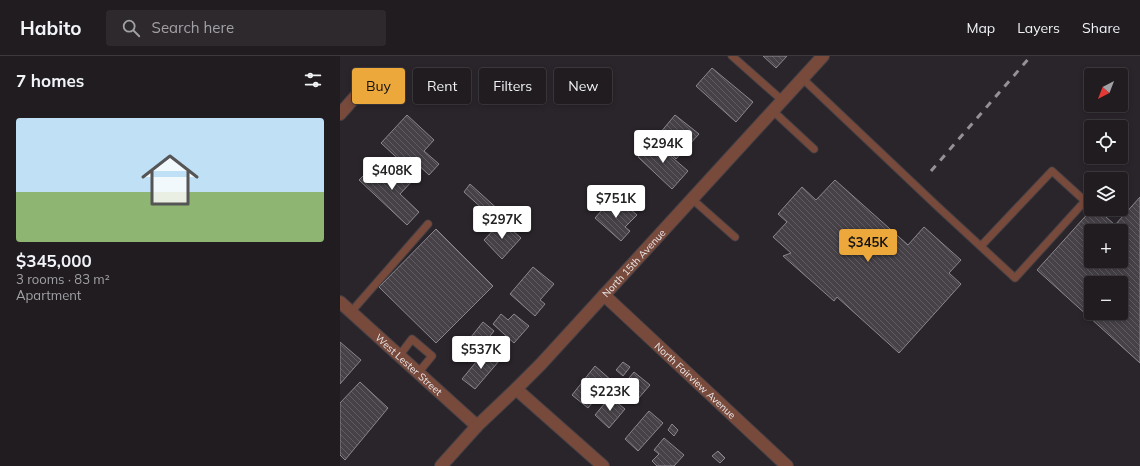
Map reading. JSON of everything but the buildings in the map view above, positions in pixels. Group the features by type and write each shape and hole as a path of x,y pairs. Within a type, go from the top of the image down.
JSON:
{"street":[{"name":"North 15th Avenue","path":"441,466 477,426 516,390 823,56"},
{"path":"340,114 352,100"},
{"name":"North Fairview Avenue","path":"604,295 787,466"},
{"name":"West Lester Street","path":"344,307 477,426"},
{"path":"516,390 602,466"}],"lane":[{"path":"732,56 783,101"},
{"path":"803,79 1015,278 1085,201 1052,171 981,246"},
{"path":"773,112 814,149"},
{"path":"692,199 735,237"},
{"path":"344,307 428,224"},
{"path":"399,356 412,339 432,356 418,373"}],"railway":[{"path":"931,171 1031,56"}]}
